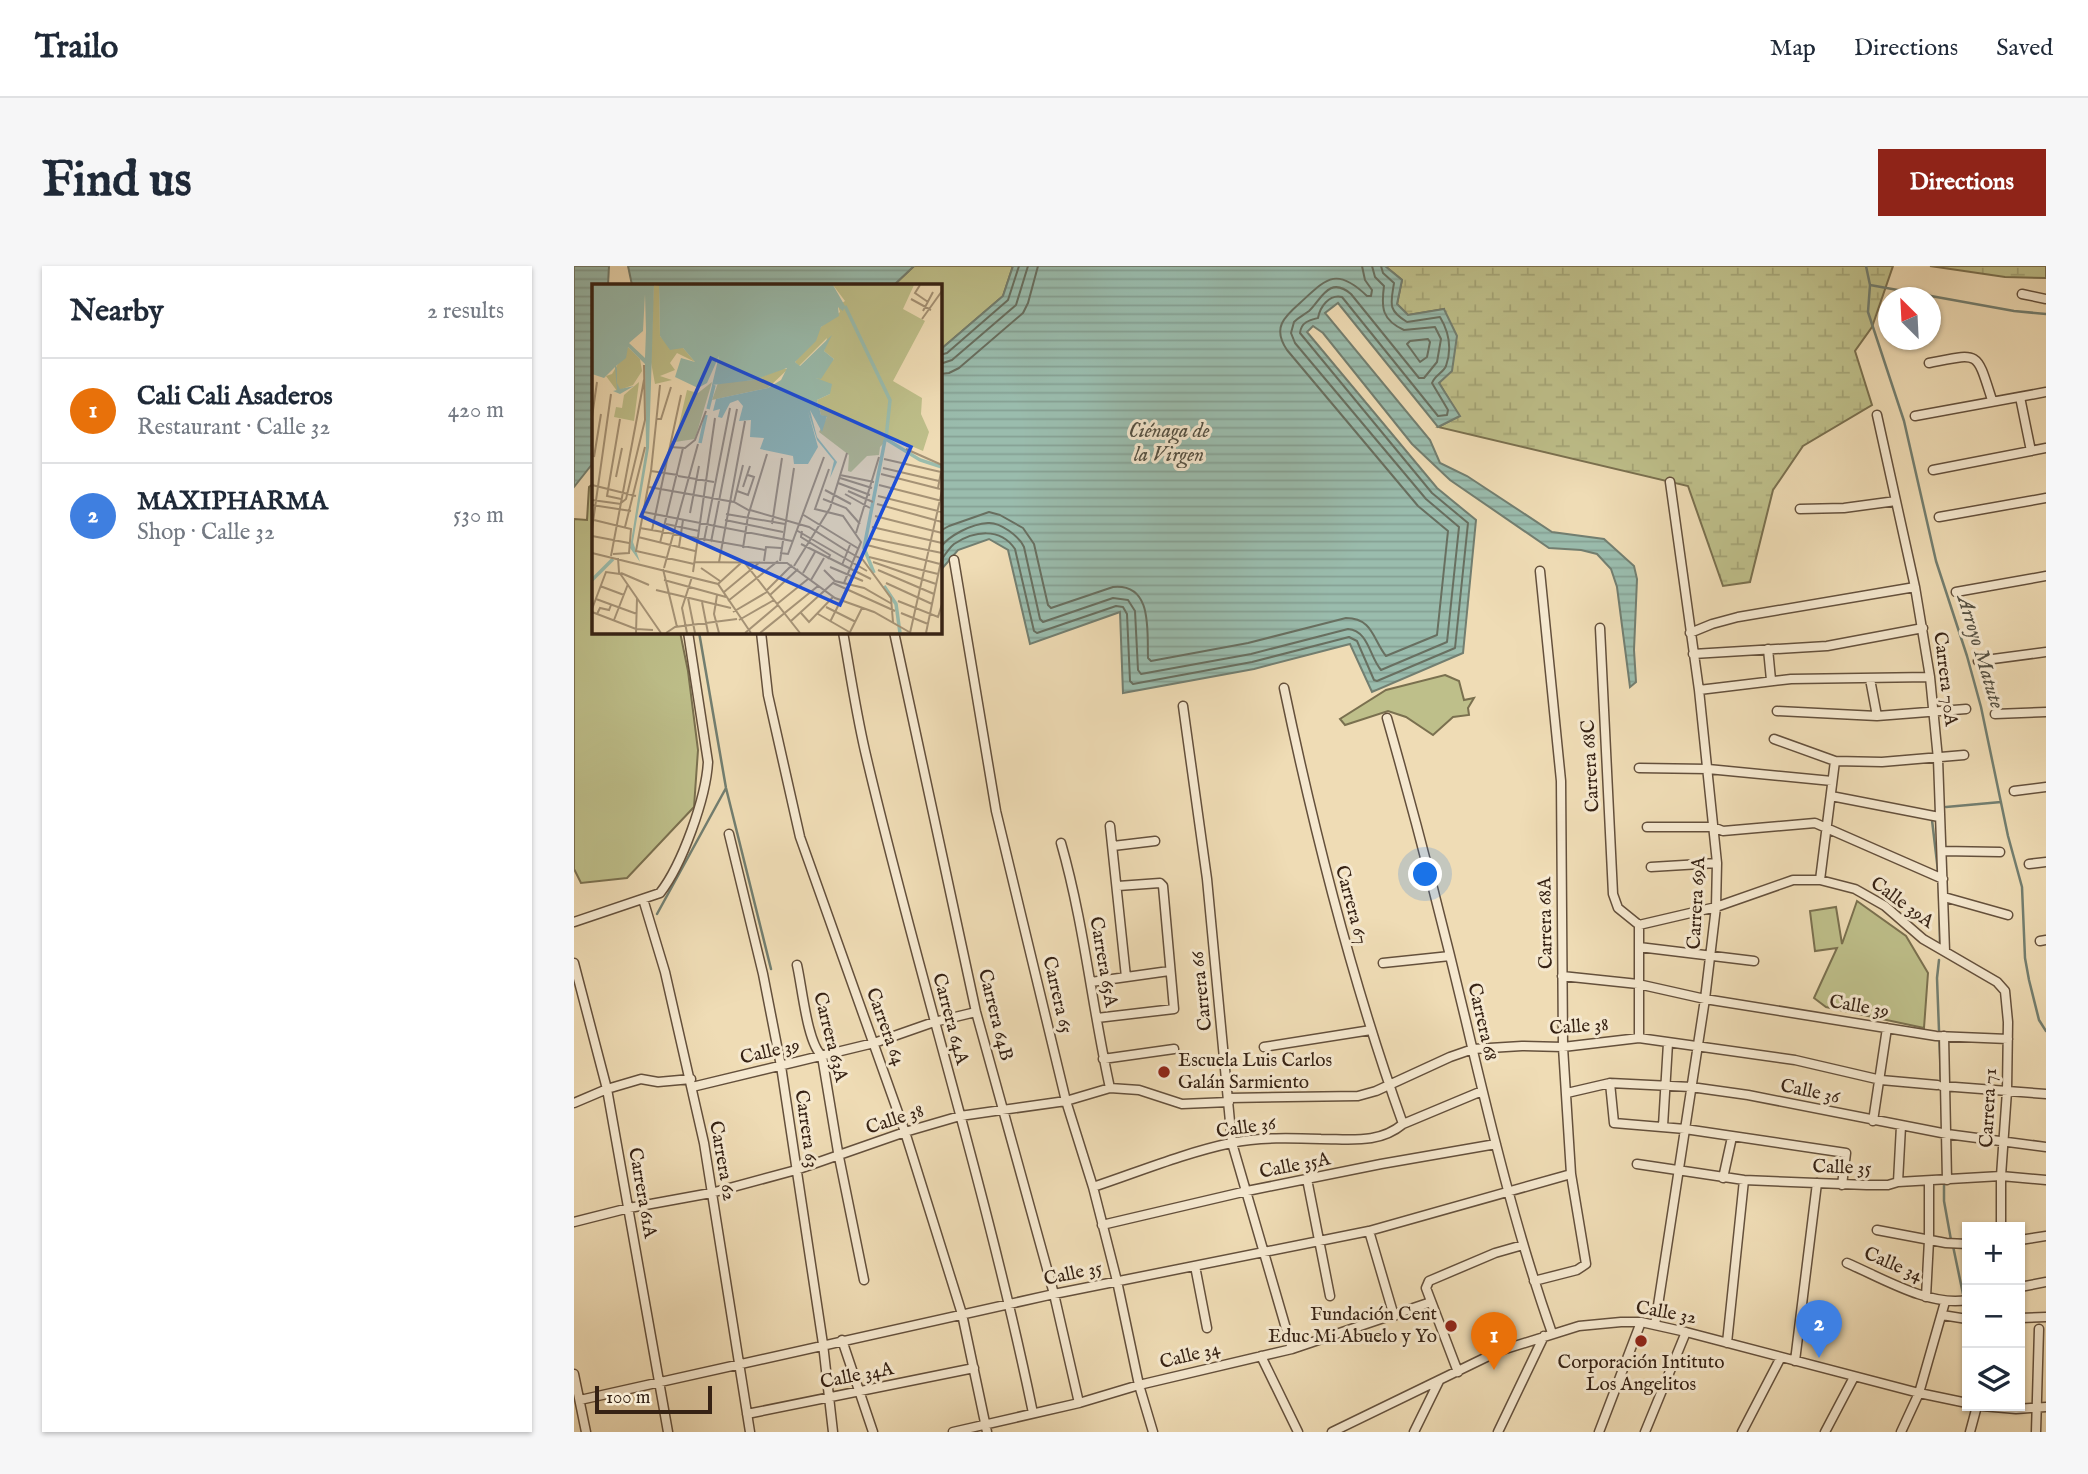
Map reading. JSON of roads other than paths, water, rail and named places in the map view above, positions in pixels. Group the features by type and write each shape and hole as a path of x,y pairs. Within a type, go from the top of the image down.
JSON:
{"street":[{"path":"2022,294 2046,299"},
{"path":"1928,363 1967,355 1976,359 1981,364 1992,400"},
{"path":"1915,416 2046,392"},
{"path":"2020,397 2031,451"},
{"name":"Carrera 70A","path":"1877,415 1915,587 1930,677 1938,759 1938,817 1942,851 1945,951"},
{"path":"1933,470 2046,448"},
{"name":"Carrera 69A","path":"1655,1325 1699,1047 1716,907 1717,863 1699,690 1670,482"},
{"path":"1939,516 2046,498"},
{"path":"1800,509 1844,508 1896,500"},
{"name":"Carrera 65","path":"954,560 996,811 1066,1101 1093,1187 1117,1281 1139,1385 1153,1432"},
{"name":"Carrera 68A","path":"1534,1281 1577,1270 1586,1264 1571,1174 1563,1046 1561,781 1540,571"},
{"path":"1956,592 2046,576"},
{"path":"1690,633 1738,617 1915,587"},
{"name":"Carrera 68C","path":"1600,628 1615,902 1625,915 1639,925"},
{"path":"1693,654 1828,646 1923,628"},
{"path":"574,922 660,893 686,841 707,782 708,762 688,634"},
{"name":"Carrera 64","path":"761,634 768,695 800,837 905,1132 962,1314 986,1428"},
{"name":"Carrera 64A","path":"843,634 865,750 934,1023 1010,1304 1033,1413"},
{"name":"Carrera 64B","path":"894,634 976,1012 1054,1294 1079,1403"},
{"path":"1768,649 1771,680"},
{"path":"1978,661 2046,652"},
{"path":"1699,690 1771,680 1930,677"},
{"path":"1870,679 1877,716"},
{"name":"Carrera 67","path":"1284,688 1307,801 1345,946 1403,1124"},
{"name":"Carrera 66","path":"1183,706 1207,879 1232,1143 1292,1349"},
{"path":"1777,710 1877,716 1966,709"},
{"path":"1995,715 2046,712"},
{"name":"Carrera 68","path":"1387,718 1450,956 1482,1091 1548,1334"},
{"path":"1774,738 1835,761 1882,762 1964,755"},
{"path":"1820,880 1835,761"},
{"path":"1639,768 1708,769 1832,781"},
{"path":"2014,791 2046,786"},
{"path":"1831,796 1938,817"},
{"path":"1647,827 1713,827 1723,831 1802,822 1815,823 1943,879"},
{"path":"1110,826 1126,977"},
{"name":"Carrera 63","path":"729,834 763,974 781,1066 823,1344 833,1432"},
{"path":"1113,846 1156,841"},
{"name":"Carrera 65A","path":"1061,843 1070,874 1110,1088"},
{"path":"1942,851 2000,852"},
{"path":"2029,864 2046,862"},
{"path":"1651,867 1717,863"},
{"name":"Calle 39A","path":"1639,925 1716,907 1793,880 1820,880 1855,889 1885,906 1923,939 1997,982 2005,991"},
{"path":"1097,1018 1174,1009 1163,886 1160,883 1118,886"},
{"path":"1944,897 2008,915"},
{"name":"Carrera 62","path":"643,899 665,972 691,1083 750,1432"},
{"path":"1639,925 1639,1038"},
{"path":"1639,947 1754,961"},
{"path":"1383,963 1450,956"},
{"name":"Carrera 61A","path":"574,963 607,1088 668,1432"},
{"name":"Carrera 63A","path":"797,965 812,1035 818,1053 822,1056 864,1280"},
{"path":"1091,982 1169,971"},
{"name":"Calle 39","path":"1562,976 1638,984 1705,999 1941,1036 2008,1039"},
{"name":"Carrera 71","path":"2001,1222 2000,1176 2008,1039 2005,991"},
{"name":"Calle 39","path":"574,1103 607,1088 641,1079 691,1083 781,1066 874,1043 976,1012"},
{"path":"1873,1121 1887,1028"},
{"path":"1264,1048 1371,1030"},
{"path":"1941,1036 1944,1180"},
{"name":"Calle 38","path":"574,1222 629,1208 711,1193 796,1170 960,1116 1066,1101 1110,1088 1139,1090 1182,1104 1358,1096 1473,1049 1563,1046 1639,1038 1795,1060 1881,1080 2046,1094"},
{"path":"1663,1126 1668,1043"},
{"path":"1103,1059 1174,1049"},
{"path":"1610,1083 1614,1123 1663,1126 1846,1153 1842,1185"},
{"name":"Calle 36","path":"1567,1093 1610,1083 1691,1087 1748,1095 1902,1126 2003,1143 2046,1147"},
{"name":"Calle 36","path":"1093,1187 1232,1143 1291,1138 1373,1139 1392,1133 1403,1124 1482,1091"},
{"path":"1898,1182 1902,1126"},
{"path":"1724,1178 1732,1137"},
{"name":"Calle 35A","path":"1102,1225 1247,1191 1496,1144"},
{"name":"Calle 35","path":"1637,1164 1724,1178 1842,1185 1888,1185 1898,1182 2000,1176 2046,1180"},
{"name":"Calle 35","path":"580,1400 1054,1294 1369,1231 1571,1174"},
{"path":"1307,1180 1330,1296"},
{"path":"1727,1343 1744,1180"},
{"path":"1926,1297 1929,1181"},
{"path":"1795,1361 1817,1184"},
{"path":"1877,1230 1962,1244"},
{"path":"1369,1231 1394,1316"},
{"path":"2025,1239 2046,1237"},
{"path":"1458,1372 1426,1288 1429,1281 1495,1253 1523,1245"},
{"name":"Calle 34","path":"1847,1263 1926,1297 1945,1302 1962,1300"},
{"path":"1195,1266 1207,1328"},
{"path":"2025,1286 2046,1282"},
{"name":"Calle 34","path":"953,1432 986,1428 1139,1385 1292,1349 1431,1302"},
{"path":"1901,1432 1919,1393 1945,1302"},
{"path":"1942,1315 1962,1318"},
{"path":"2025,1318 2046,1317"},
{"path":"1599,1432 1641,1322"},
{"name":"Calle 32","path":"1332,1432 1499,1351 1548,1334 1600,1323 1641,1322 1655,1325 1962,1402"},
{"path":"2036,1432 2042,1407 2039,1329"},
{"path":"1645,1432 1686,1332"},
{"path":"1498,1432 1548,1334"},
{"path":"842,1340 873,1432"},
{"path":"1261,1356 1298,1432"},
{"path":"1742,1432 1781,1357"},
{"name":"Calle 34A","path":"747,1414 974,1368"},
{"path":"574,1374 586,1432"},
{"path":"1825,1432 1854,1377"},
{"path":"1414,1432 1439,1381"},
{"path":"1970,1432 1978,1411"}],"water":[{"path":"574,266 609,266 608,284 592,284 592,464 574,487"},
{"path":"628,266 914,266 895,284 632,284"},
{"name":"Ciénaga de la Virgen","path":"1013,266 1385,266 1402,280 1397,304 1408,315 1444,309 1457,336 1452,371 1439,383 1460,416 1438,427 1338,303 1325,313 1430,440 1440,463 1467,476 1552,532 1604,539 1634,566 1637,579 1634,650 1636,682 1630,687 1617,587 1611,569 1597,554 1549,548 1450,480 1412,444 1323,333 1313,326 1307,332 1437,488 1476,520 1463,653 1372,692 1350,644 1254,669 1123,693 1120,612 1030,644 1008,550 989,539 958,550 942,569 942,348 1003,296"}],"waterway":[{"path":"1866,266 1870,285 2014,311 2046,314"},
{"name":"Arroyo Matute","path":"1870,285 1868,312 1904,421 1936,561 1981,707 2008,836 2022,887 2025,958 2029,980 2039,1020 2046,1031"},
{"path":"699,634 726,788 771,969"},
{"path":"657,914 726,788"},
{"path":"1946,807 2001,802"},
{"path":"1932,820 1938,871"},
{"path":"1939,887 1940,946"},
{"path":"1939,960 1937,978 1941,1083"},
{"path":"1944,1181 1944,1201 1951,1240"},
{"path":"1953,1246 1962,1289"}],"place":[{"name":"Escuela Luis Carlos Galán Sarmiento","path":"1164,1072"},
{"name":"Fundación Cent Educ Mi Abuelo y Yo","path":"1451,1326"},
{"name":"Corporación Intituto Los Angelitos","path":"1641,1341"},
{"name":"MAXIPHARMA","path":"1819,1358"},
{"name":"Cali Cali Asaderos","path":"1494,1370"}]}
